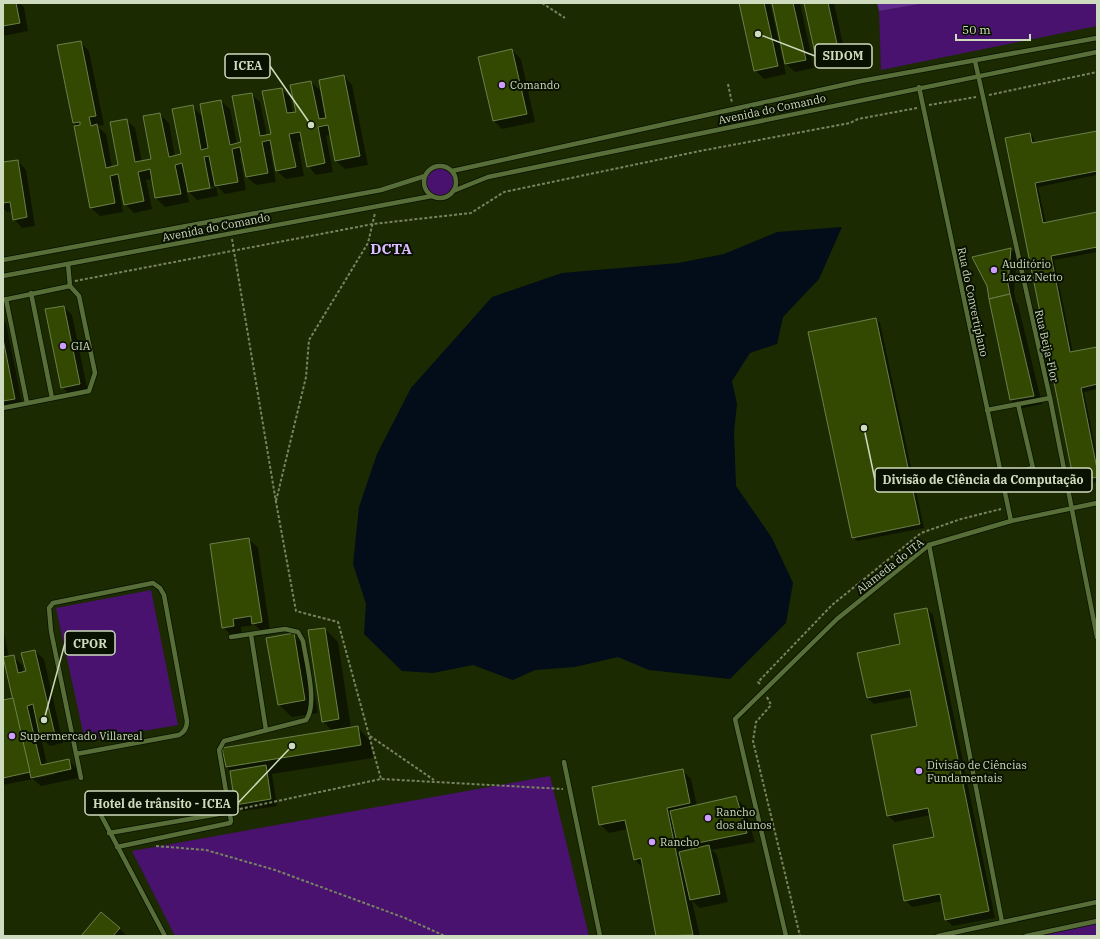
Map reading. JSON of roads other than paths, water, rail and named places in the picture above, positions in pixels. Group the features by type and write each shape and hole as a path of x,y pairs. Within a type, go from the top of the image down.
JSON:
{"lane":[{"name":"Avenida do Comando","path":"452,171 861,81 1097,38"},
{"name":"Avenida do Comando","path":"453,191 488,177 919,87 978,77 1097,52"},
{"name":"Rua Beija-Flor","path":"975,61 1050,398 1097,637"},
{"name":"Rua do Convertiplano","path":"919,87 1012,521"},
{"path":"435,166 444,166 452,171 456,181 453,191 446,197 436,198 432,196 425,189 425,176 427,171 435,166"},
{"name":"Avenida do Comando","path":"3,260 381,190 425,176"},
{"name":"Avenida do Comando","path":"3,276 432,196"},
{"path":"3,408 88,391 95,373 78,296 70,284 68,264"},
{"path":"27,403 5,299 70,284"},
{"path":"31,293 52,398"},
{"path":"987,410 1050,398"},
{"path":"1001,474 1033,468 1018,404"},
{"name":"Alameda do ITA","path":"786,936 735,719 838,620 929,545 1012,521 1097,503"},
{"path":"929,545 1002,922"},
{"path":"76,754 179,735 184,732 187,726 188,721 164,595 160,588 153,583 53,603 49,608 51,631 76,754 81,778"},
{"path":"117,847 140,841 228,824 231,821 219,750 220,745 224,740 306,720 310,717 312,706 303,641 298,632 293,629 285,629 232,637"},
{"path":"251,635 266,730"},
{"path":"564,762 600,936"},
{"path":"94,802 109,833 165,936"},
{"path":"109,833 230,812"},
{"path":"938,936 1097,902"},
{"path":"1026,936 1097,921"}],"water":[{"path":"842,227 819,279 783,317 777,344 750,353 732,381 737,404 734,432 736,486 772,538 793,583 786,623 730,679 649,670 618,657 575,667 535,670 513,680 473,665 433,673 402,671 364,634 366,604 353,564 359,507 377,454 411,388 492,297 562,273 678,263 724,254 777,232"}],"place":[{"name":"SIDOM","path":"758,34"},
{"name":"Comando","path":"502,85"},
{"name":"ICEA","path":"311,125"},
{"name":"Auditório Lacaz Netto","path":"994,270"},
{"name":"GIA","path":"63,346"},
{"name":"Divisão de Ciência da Computação","path":"864,428"},
{"name":"CPOR","path":"44,720"},
{"name":"Supermercado Villareal","path":"12,736"},
{"name":"Hotel de trânsito - ICEA","path":"292,746"},
{"name":"Divisão de Ciências Fundamentais","path":"919,771"},
{"name":"Rancho dos alunos","path":"708,818"},
{"name":"Rancho","path":"652,842"}],"district":[{"name":"DCTA","path":"391,248"}]}
